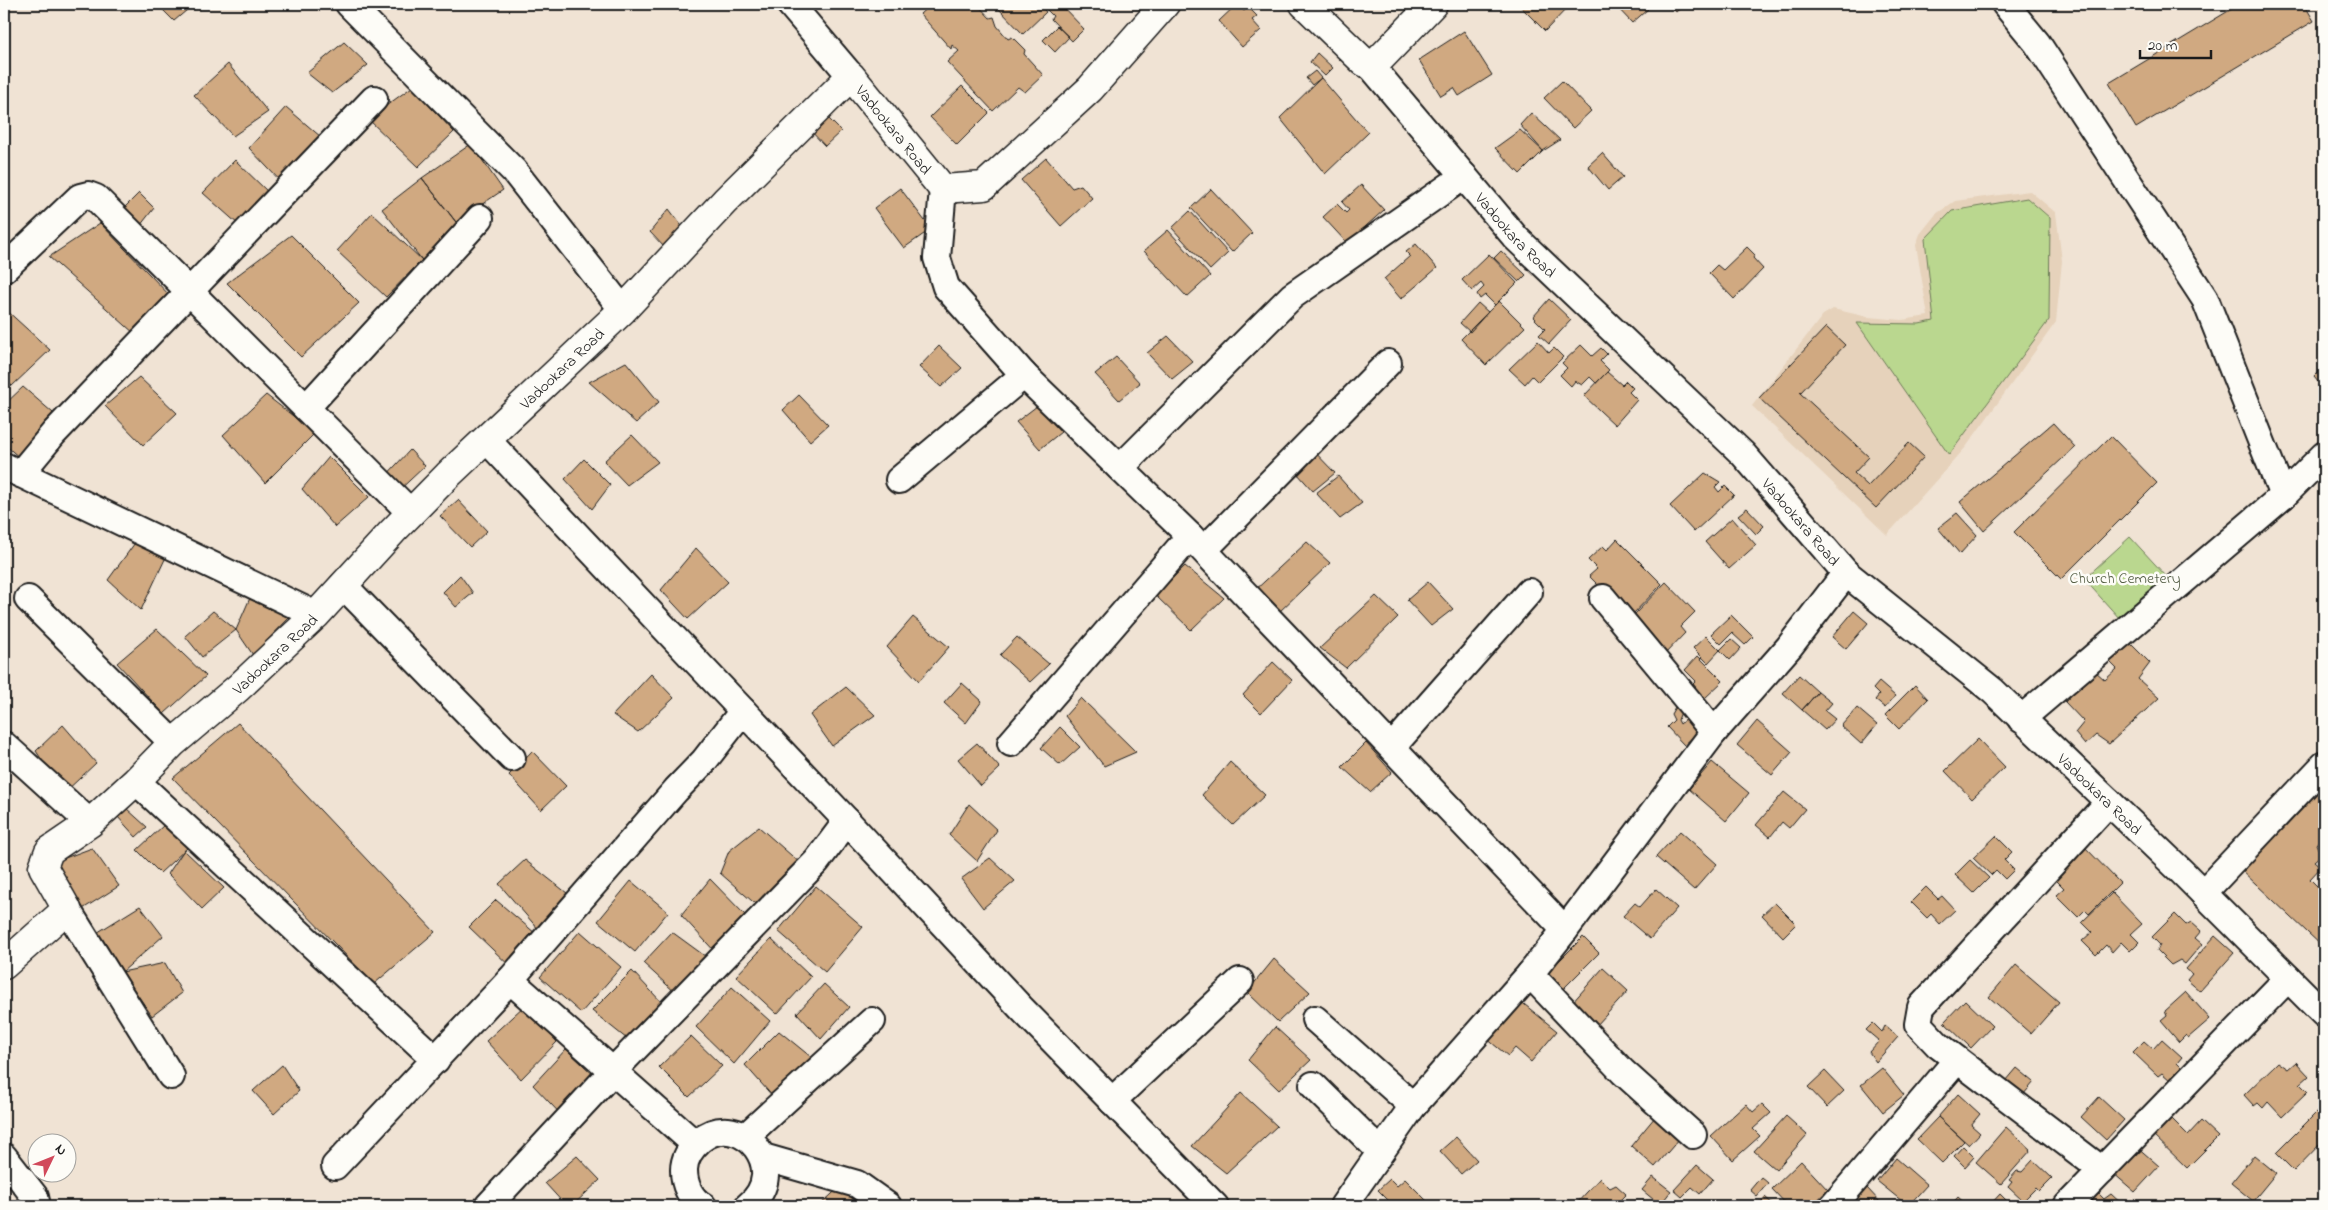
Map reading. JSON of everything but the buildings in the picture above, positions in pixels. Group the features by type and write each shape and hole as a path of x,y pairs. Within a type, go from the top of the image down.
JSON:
{"main road":[{"name":"Vadookara Road","path":"67,909 43,867 49,851 90,823 172,743 238,688 316,615 411,513 486,439 623,310 724,201 851,76 943,189 984,186 1090,89 1165,4"},
{"name":"Vadookara Road","path":"1304,4 1364,62 1370,65"},
{"path":"1370,65 1379,60 1433,4"},
{"path":"4,965 67,909"}],"street":[{"path":"349,4 514,171 623,310"},
{"path":"790,4 851,76"},
{"path":"2004,4 2037,43 2205,299 2283,496"},
{"name":"Vadookara Road","path":"1370,65 1516,238 1743,454 1846,573 1992,691 2203,893 2324,1014"},
{"path":"316,615 12,470 54,433 374,100"},
{"path":"1120,468 1292,296 1464,176"},
{"path":"943,189 937,258 946,286 1024,375 1197,543 1281,633 1393,746 1565,930"},
{"path":"4,269 80,197 88,195 96,198 411,513"},
{"path":"306,408 480,218"},
{"path":"1011,743 1197,543 1388,363"},
{"path":"899,480 1024,375"},
{"path":"486,439 848,821 1021,1008 1215,1206"},
{"path":"2021,719 2283,496 2324,455"},
{"path":"1343,1206 1413,1106 1530,974 1714,732 1789,647 1846,573"},
{"path":"343,586 512,758"},
{"path":"1393,746 1529,592"},
{"path":"1603,598 1714,732"},
{"path":"28,599 172,743"},
{"path":"335,1166 510,980 676,790 704,761 743,711"},
{"path":"4,746 90,823"},
{"path":"2203,893 2324,765"},
{"path":"136,780 436,1060"},
{"path":"2102,1170 1938,1045 1918,1024 1921,1007 2109,802"},
{"path":"488,1206 614,1070 817,861 848,821"},
{"path":"67,909 171,1076"},
{"path":"1530,974 1623,1072 1693,1135"},
{"path":"2067,1206 2288,978"},
{"path":"510,980 614,1070 695,1144"},
{"path":"1112,1101 1240,981"},
{"path":"1315,1019 1413,1106"},
{"path":"745,1137 872,1021"},
{"path":"1832,1206 1957,1060"},
{"path":"1313,1085 1380,1151"},
{"path":"691,1202 685,1182 684,1168 687,1155 695,1144 706,1136 719,1132 732,1132 745,1137 756,1146 763,1157 766,1170 764,1184 759,1196 748,1206"},
{"path":"4,1157 35,1197 36,1206"},
{"path":"763,1157 857,1184 888,1206"}],"shaded area":[{"path":"2030,191 2056,213 2062,261 2056,322 1966,447 1887,535 1752,406 1823,315 1833,309 1868,317 1902,320 1928,316 1916,245 1920,234 1936,214 1955,201"}],"green space":[{"path":"2027,198 2050,218 2049,320 1949,455 1857,323 1919,324 1934,321 1925,239 1952,211"},
{"name":"Church Cemetery","path":"2130,537 2166,576 2120,619 2084,579"}]}
